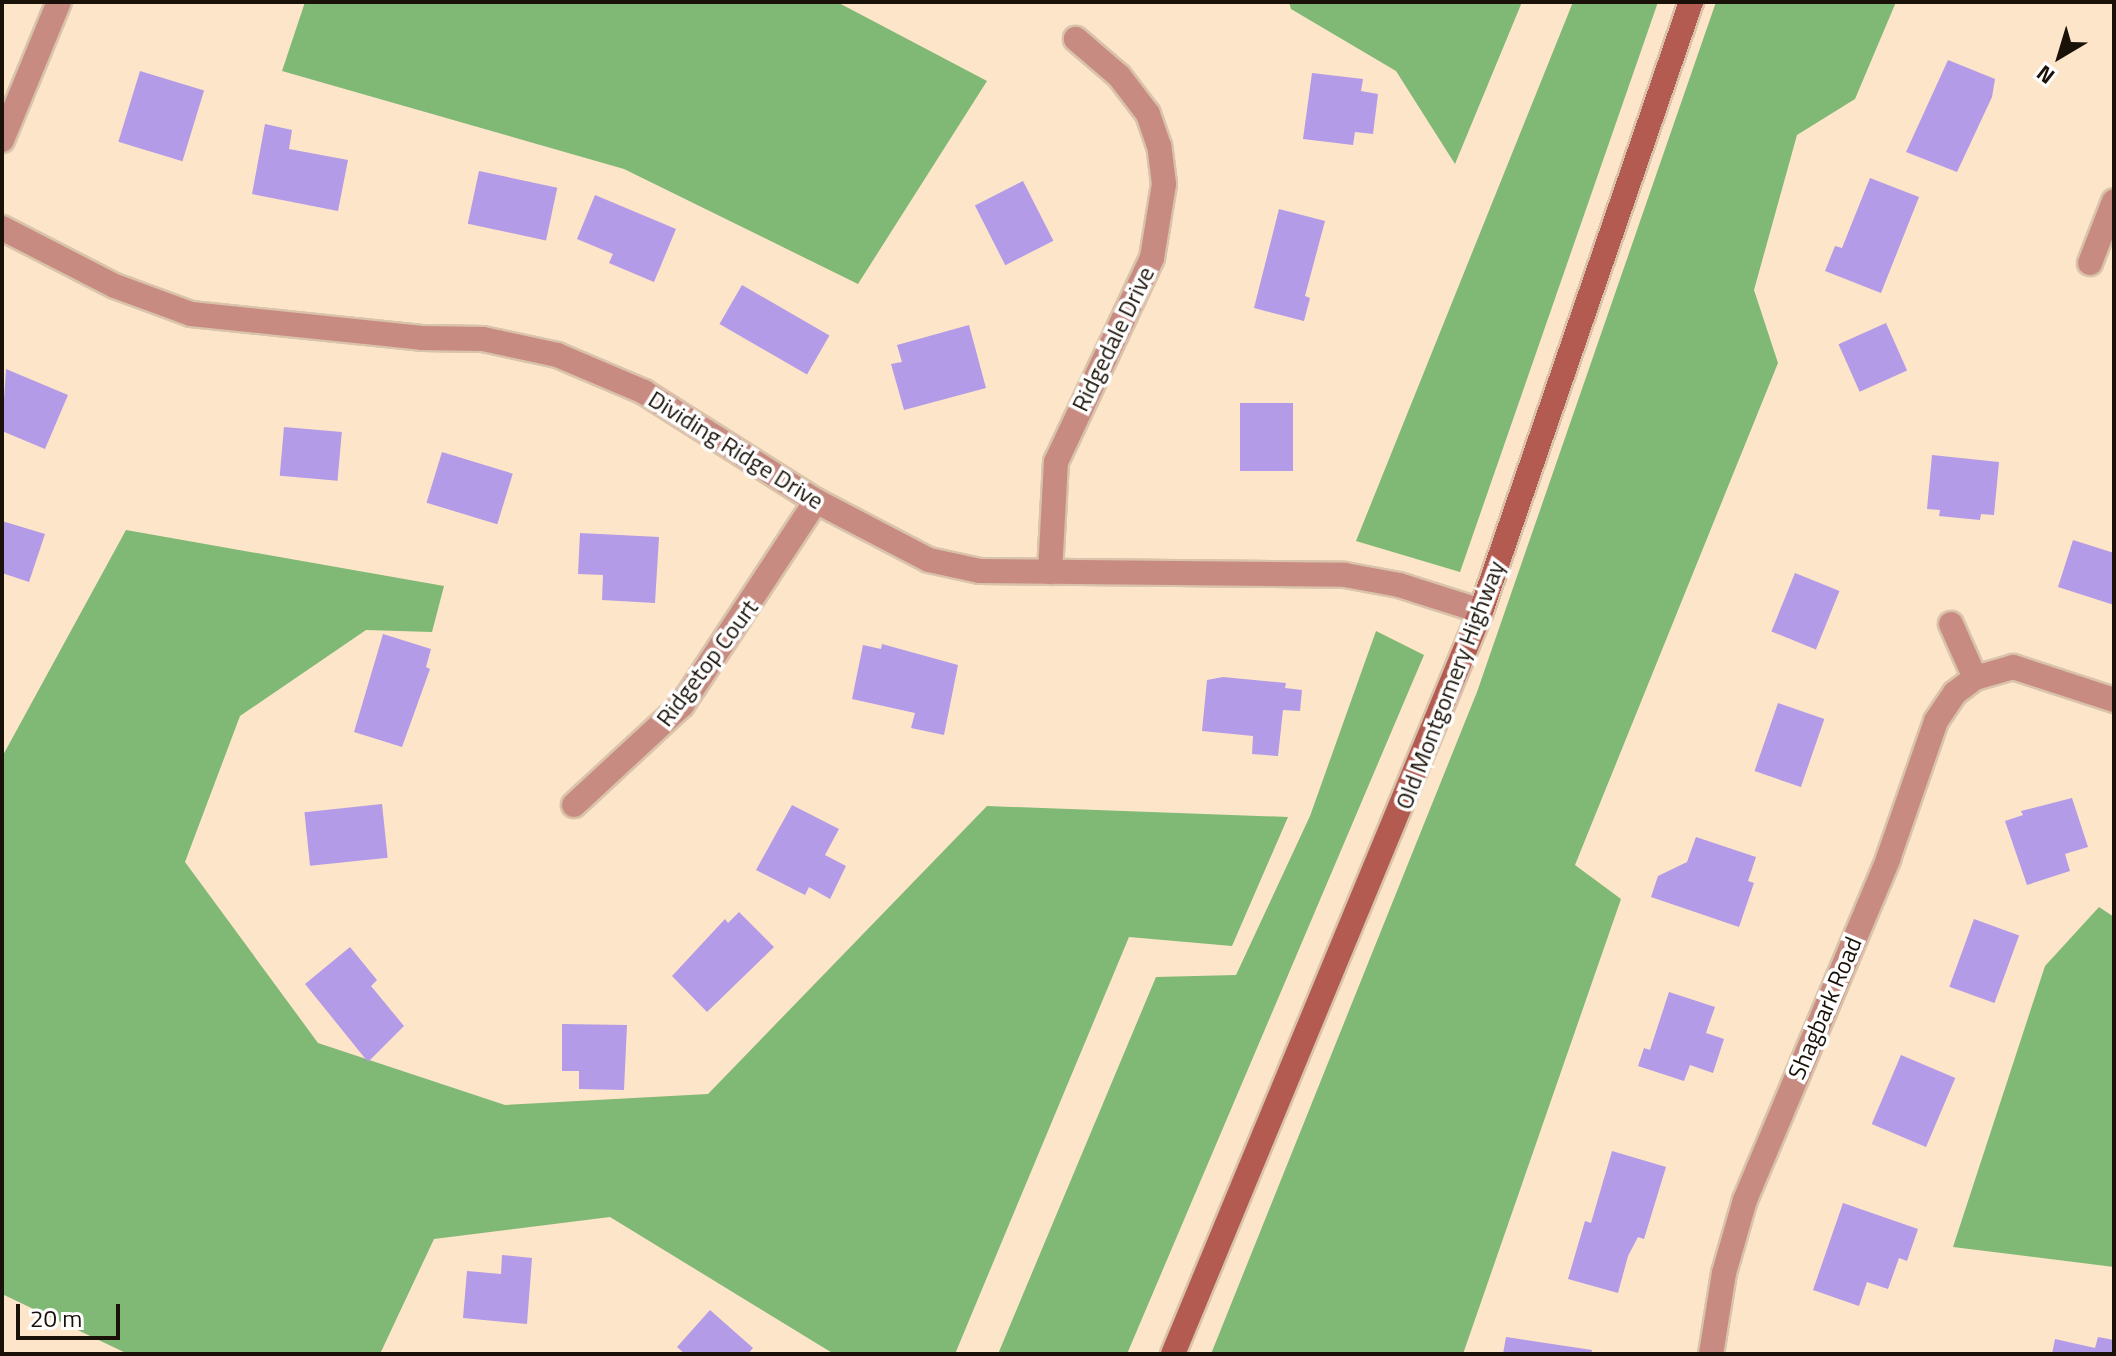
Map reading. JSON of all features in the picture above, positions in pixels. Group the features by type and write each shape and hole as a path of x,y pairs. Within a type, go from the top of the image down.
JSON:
{"street":[{"path":"2,140 59,2"},
{"name":"Old Montgomery Highway","path":"1173,1354 1481,611 1691,2"},
{"name":"Ridgedale Drive","path":"1050,572 1056,462 1139,292 1152,258 1164,184 1159,146 1148,114 1119,76 1076,39"},
{"path":"2090,263 2114,201"},
{"name":"Dividing Ridge Drive","path":"2,228 115,286 191,314 422,338 483,339 557,355 644,392 816,501 929,560 980,571 1345,575 1399,585 1481,611"},
{"name":"Ridgetop Court","path":"574,805 682,705 816,501"},
{"path":"1951,624 1975,678 2013,667 2114,700"},
{"name":"Shagbark Road","path":"1711,1354 1724,1273 1759,1163 1888,859 1936,721 1955,693 1975,678"}],"green space":[{"path":"305,2 837,2 987,81 858,284 624,169 282,71"},
{"path":"1289,2 1522,2 1455,164 1396,71 1291,9"},
{"path":"1573,2 1658,2 1460,572 1356,541"},
{"path":"1716,2 1896,2 1855,99 1797,135 1754,290 1778,363 1575,865 1621,899 1463,1354 1211,1354 1477,692"},
{"path":"126,530 444,586 432,632 366,630 240,716 185,862 318,1043 505,1105 708,1094 987,806 1288,817 1232,946 1129,937 955,1354 834,1354 610,1217 434,1239 380,1354 128,1354 2,1294 2,757"},
{"path":"1376,631 1424,655 1127,1354 998,1354 1156,977 1236,975 1310,816"},
{"path":"2099,907 2114,917 2114,1267 1953,1247 2045,966"}],"building":[{"path":"1948,60 1995,79 1992,97 1957,172 1906,152"},
{"path":"140,71 204,91 182,161 118,142"},
{"path":"1312,73 1363,79 1361,91 1378,94 1373,134 1355,132 1353,145 1303,139"},
{"path":"265,124 292,130 289,149 348,160 338,211 252,194"},
{"path":"479,171 557,188 546,240 468,224"},
{"path":"1870,178 1919,197 1881,293 1825,271 1835,246 1842,248"},
{"path":"1023,181 1053,241 1005,265 975,206"},
{"path":"595,195 676,229 654,282 609,263 613,254 577,239"},
{"path":"1279,209 1325,221 1305,296 1310,298 1304,321 1254,308"},
{"path":"742,285 829,336 807,374 720,324"},
{"path":"1886,323 1907,371 1860,392 1838,344"},
{"path":"969,325 986,388 904,410 891,364 902,362 897,345"},
{"path":"6,369 68,395 45,449 2,431"},
{"path":"1240,403 1293,403 1293,471 1240,471"},
{"path":"284,427 342,432 338,481 280,476"},
{"path":"442,452 513,474 497,524 427,503"},
{"path":"1932,455 1999,462 1994,515 1981,514 1980,520 1939,516 1940,510 1927,509"},
{"path":"2,521 45,534 29,582 2,573"},
{"path":"580,533 659,537 655,603 602,600 603,575 578,574"},
{"path":"2073,540 2114,553 2114,605 2058,587"},
{"path":"1795,573 1840,591 1816,649 1771,631"},
{"path":"383,634 431,649 426,667 430,669 402,747 354,732"},
{"path":"882,644 958,665 944,735 911,728 915,713 852,699 863,645 881,649"},
{"path":"1223,677 1286,683 1285,688 1302,690 1300,711 1283,710 1278,756 1252,754 1253,736 1202,731 1207,680"},
{"path":"1778,703 1824,719 1801,787 1755,771"},
{"path":"2072,798 2088,847 2065,854 2070,871 2027,885 2005,821 2023,815 2021,811"},
{"path":"382,804 388,858 310,866 304,812"},
{"path":"792,805 839,829 825,855 846,866 830,899 809,887 805,895 756,870"},
{"path":"1696,837 1756,857 1748,881 1754,883 1739,927 1651,897 1658,876 1687,862"},
{"path":"739,912 774,947 707,1012 672,976 725,919 728,923"},
{"path":"1974,919 2019,935 1994,1003 1949,987"},
{"path":"350,947 377,980 371,986 404,1026 368,1062 305,984"},
{"path":"1669,992 1715,1007 1706,1033 1724,1039 1713,1073 1690,1065 1684,1081 1638,1066 1644,1048 1650,1050"},
{"path":"562,1024 627,1025 624,1090 579,1089 579,1071 562,1071"},
{"path":"1901,1055 1955,1078 1926,1147 1872,1124"},
{"path":"1612,1151 1666,1167 1644,1239 1638,1237 1628,1256 1618,1293 1568,1279 1585,1221 1591,1223"},
{"path":"1843,1203 1918,1229 1907,1261 1899,1258 1888,1289 1867,1282 1859,1306 1813,1290"},
{"path":"502,1255 532,1258 527,1324 463,1318 467,1271 501,1274"},
{"path":"710,1310 753,1348 748,1354 685,1354 677,1347"},
{"path":"1506,1337 1592,1350 1591,1354 1503,1354"},
{"path":"2098,1337 2114,1340 2114,1354 2052,1354 2055,1339 2095,1348"}]}
